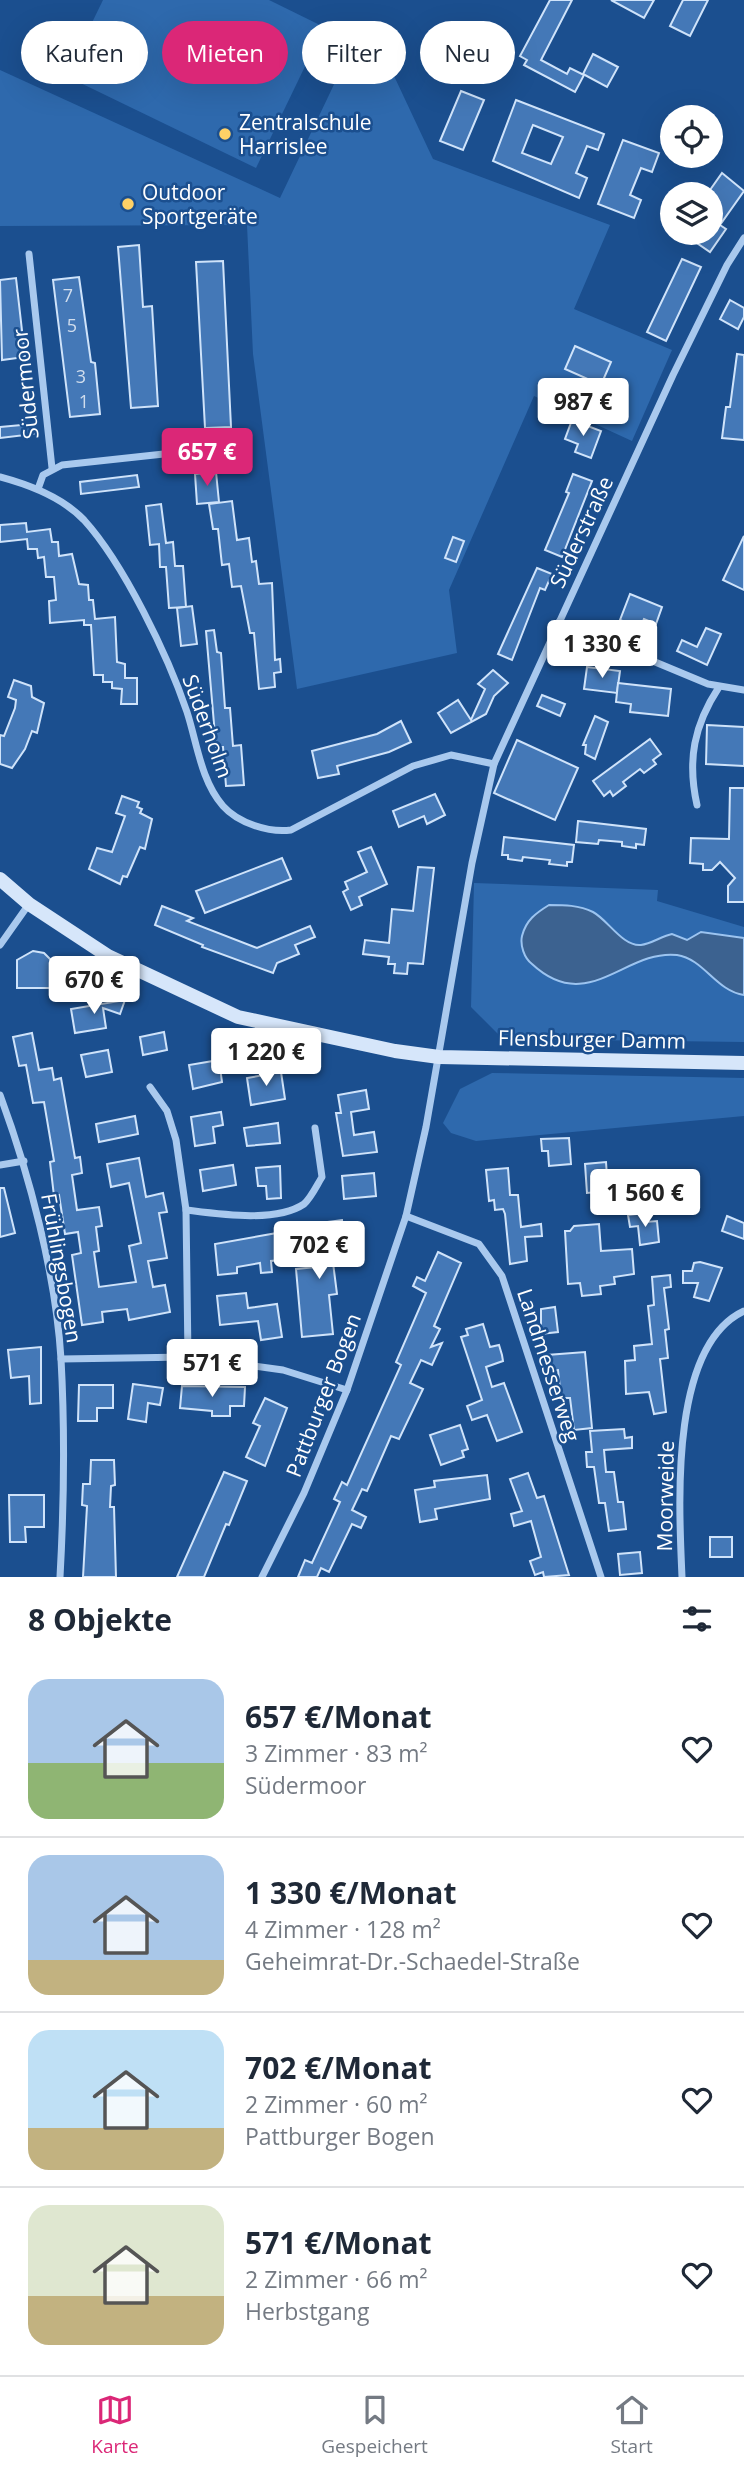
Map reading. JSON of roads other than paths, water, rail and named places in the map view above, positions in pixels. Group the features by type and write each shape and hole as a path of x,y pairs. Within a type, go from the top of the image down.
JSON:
{"street":[{"name":"Süderstraße","path":"439,1057 472,863 494,764 673,375 727,265 744,238"},
{"name":"Südermoor","path":"29,254 52,468"},
{"name":"Südermoor","path":"38,489 43,475 52,468 247,445"},
{"name":"Süderholm","path":"0,477 38,489 82,518 110,552 140,605 186,709 209,784 223,807 241,821 280,831 291,830 413,766 451,755 494,764"},
{"path":"559,622 719,687 744,690"},
{"path":"697,805 691,777 699,723 719,687"},
{"name":"Flensburger Damm","path":"0,879 29,904 108,956 238,1017 396,1051 439,1057 744,1063"},
{"path":"0,945 29,904"},
{"name":"Pattburger Bogen","path":"262,1577 304,1493 347,1390 406,1216 439,1057"},
{"path":"150,1087 167,1111 173,1130 186,1210 188,1357"},
{"name":"Frühlingsbogen","path":"0,1095 24,1161 57,1316 61,1359 63,1516 60,1577"},
{"path":"186,1210 237,1216 283,1212 305,1203 322,1177 315,1128"},
{"path":"0,1165 24,1161"},
{"name":"Landmesserweg","path":"406,1216 479,1244 502,1276 601,1577"},
{"name":"Moorweide","path":"682,1577 678,1493 684,1418 707,1347 727,1319 744,1311"},
{"path":"61,1359 188,1357 283,1370 347,1390"}],"place":[{"name":"Zentralschule Harrislee","path":"225,134"},
{"name":"Outdoor Sportgeräte","path":"128,204"}]}
